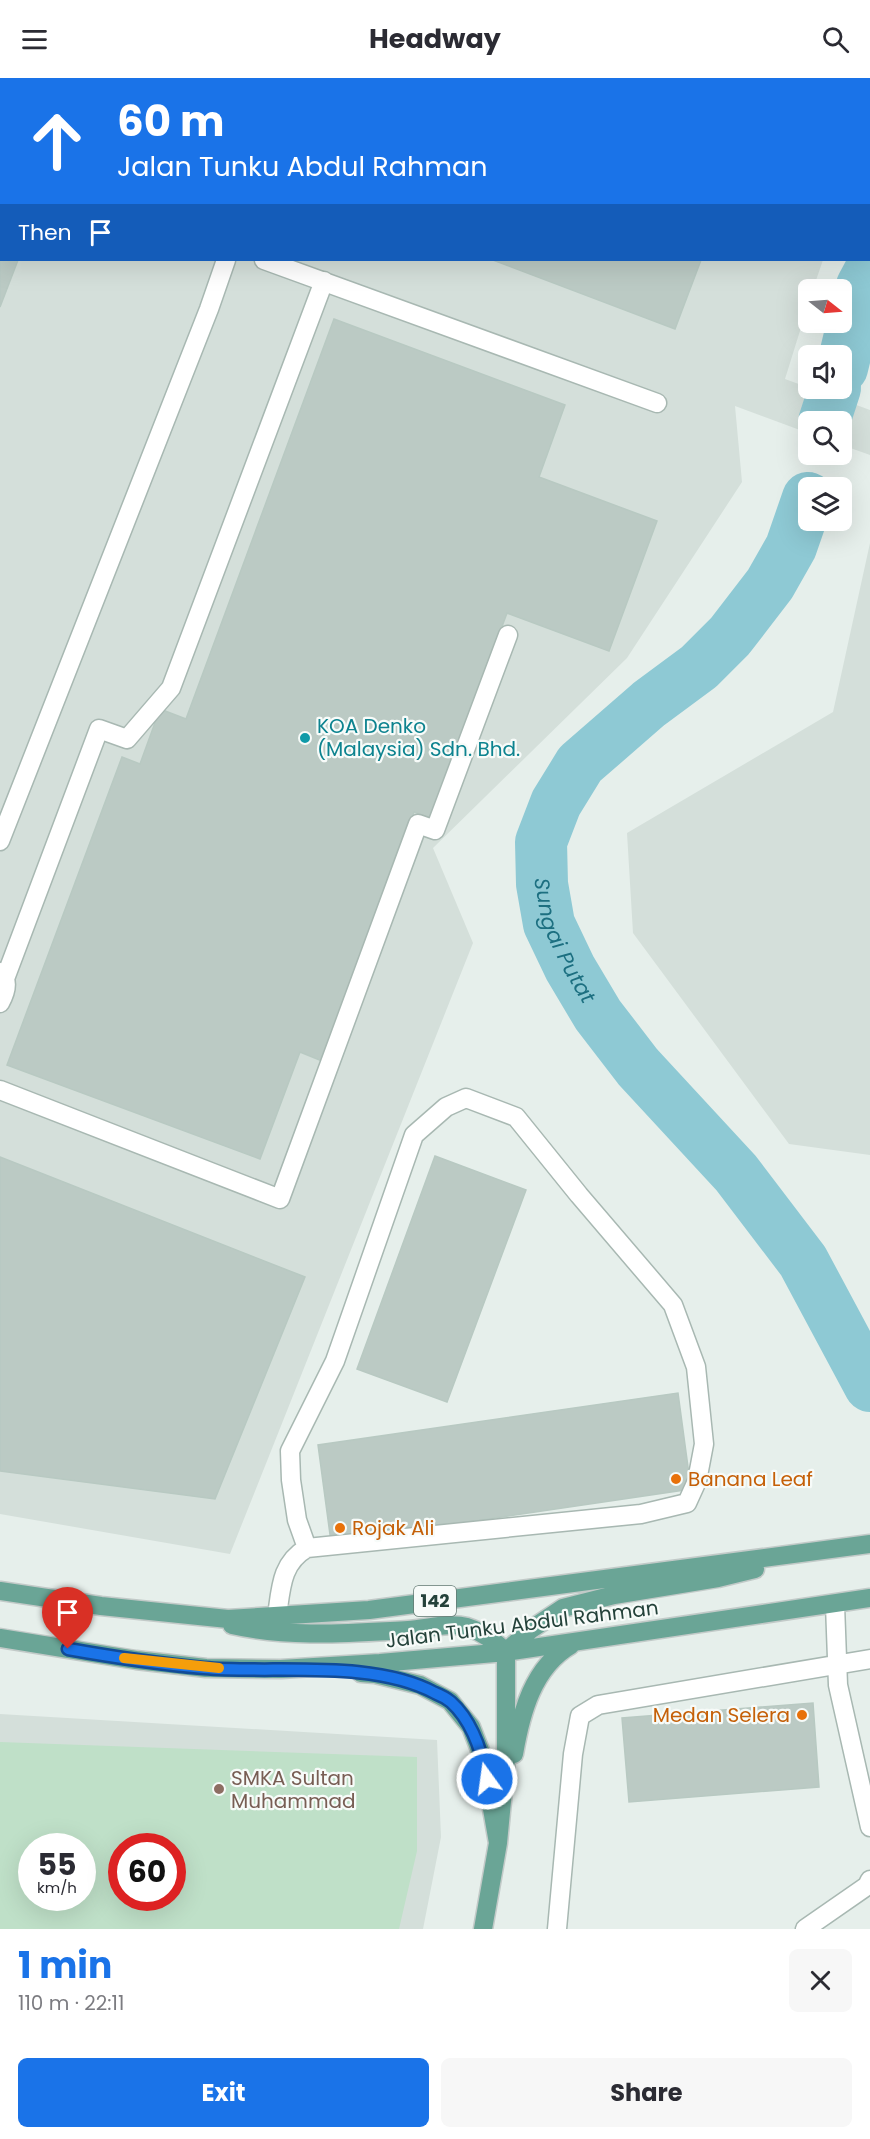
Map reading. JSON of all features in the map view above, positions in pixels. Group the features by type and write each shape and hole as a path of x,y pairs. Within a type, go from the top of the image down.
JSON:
{"main road":[{"name":"Jalan Tunku Abdul Rahman","path":"0,1591 228,1619 369,1610 870,1544"},
{"path":"506,1652 530,1630 563,1608 614,1595 718,1578 824,1550"},
{"name":"Jalan Tunku Abdul Rahman","path":"0,1638 148,1662 206,1668 281,1669 506,1652 870,1598"},
{"path":"198,1617 262,1632 310,1634 409,1630 450,1625 467,1627 490,1637 506,1652 506,1760 498,1843"},
{"path":"483,1929 515,1746 528,1699 547,1663 575,1642"},
{"path":"281,1669 375,1674 420,1685 450,1701 471,1727 483,1758 498,1843"}],"street":[{"path":"0,841 209,309 226,261"},
{"path":"267,261 657,403"},
{"path":"0,1002 6,982 3,974 99,729 127,739 171,688 324,281"},
{"path":"0,1090 280,1199 418,824 435,830 508,635"},
{"path":"277,1616 282,1578 295,1555 307,1548 641,1514 687,1503 697,1481 704,1444 696,1367 673,1305 516,1117 466,1098 446,1107 414,1135 335,1361 290,1451 291,1480 297,1520 307,1548"},
{"path":"835,1605 838,1685 870,1827"},
{"path":"557,1929 573,1754 580,1716 598,1705 870,1659"},
{"path":"805,1929 867,1886 870,1880"}],"shaded area":[{"path":"0,261 823,261 816,279 798,279 799,333 785,379 798,384 798,399 840,399 870,410 870,455 852,449 852,411 798,411 798,429 735,406 742,482 627,658 433,848 473,943 230,1554 0,1514"},
{"path":"870,543 870,1155 789,1144 633,933 627,833 833,712"},
{"name":"SMKA Sultan Muhammad","path":"0,1714 437,1740 441,1837 423,1929 0,1929"}],"green space":[{"name":"SMKA Sultan Muhammad","path":"0,1742 417,1757 417,1851 399,1929 0,1929"}],"building":[{"path":"0,261 18,261 0,307"},
{"path":"496,261 701,261 675,329"},
{"name":"KOA Denko (Malaysia) Sdn. Bhd.","path":"334,319 565,405 539,477 657,521 609,651 507,613 431,818 414,812 322,1061 300,1052 260,1159 7,1065 122,757 140,764 160,709 186,719"},
{"path":"435,1156 526,1190 447,1402 357,1369"},
{"path":"0,1157 305,1277 215,1499 0,1471"},
{"path":"678,1393 691,1489 331,1542 318,1445"},
{"path":"813,1703 819,1787 629,1802 622,1718"}],"waterway":[{"name":"Sungai Putat","path":"848,345 862,286 870,271"},
{"name":"Sungai Putat","path":"828,411 831,399"},
{"name":"Sungai Putat","path":"798,527 791,547 770,584 730,636 699,667 649,704 580,764 556,803 541,842 542,884 549,924 570,968 598,1015 638,1067 736,1173 803,1261 870,1386"}],"slow traffic":[{"path":"124,1658 219,1668"}],"place":[{"name":"KOA Denko (Malaysia) Sdn. Bhd.","path":"305,738"},
{"name":"Banana Leaf","path":"676,1479"},
{"name":"Rojak Ali","path":"340,1528"},
{"name":"Medan Selera","path":"802,1715"},
{"name":"SMKA Sultan Muhammad","path":"219,1789"}],"route":[{"path":"68,1649 206,1668 375,1674 420,1685 450,1701 471,1727 483,1758 487,1779"}]}
